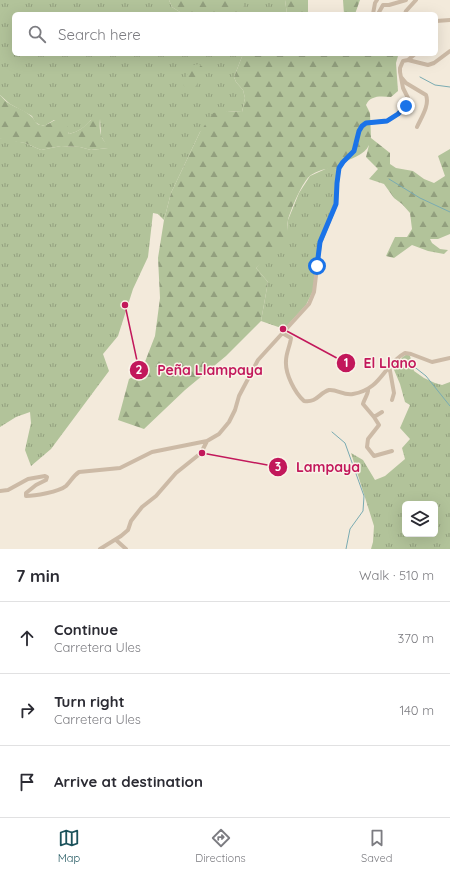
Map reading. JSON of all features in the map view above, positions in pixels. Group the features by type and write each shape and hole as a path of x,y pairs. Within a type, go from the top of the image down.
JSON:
{"street":[{"path":"375,12 375,2 377,0"},
{"path":"380,12 381,6 383,5 389,5 406,0"},
{"path":"406,12 416,0"},
{"path":"438,21 450,20"},
{"path":"408,60 428,65 434,63 450,51"},
{"path":"0,490 8,490 28,479 45,476 47,477 46,480 36,485 26,493 26,496 53,491 65,487 74,475 79,472 120,468 152,452 207,441 219,434 229,422 235,410 239,396 258,360 309,304 314,292 320,242 336,204 340,165 354,151 359,131 362,126 371,122 387,121 398,114 406,106 408,98 402,88 400,68 403,61 408,60 413,56"},
{"path":"401,77 411,86 426,95 428,99 417,127"},
{"path":"282,333 290,338 286,368 296,393 304,401 313,401 327,391 331,390 347,395 368,389 383,376 389,365 405,353 432,362 450,358"},
{"path":"389,365 394,393 392,400"},
{"path":"368,389 369,391 363,404 379,425 368,438 367,447 374,456 392,451"},
{"path":"374,417 382,412"},
{"path":"100,549 122,536 128,530 131,521 142,507 156,496 176,473 201,453 207,441"},
{"path":"116,540 126,549"}],"green space":[{"path":"0,0 169,0 172,7 180,12 12,12 12,56 242,56 234,77 236,82 243,90 245,98 242,112 227,111 200,132 171,193 164,220 158,214 153,213 148,257 133,289 118,336 103,354 109,371 51,449 31,466 25,450 31,423 30,412 16,417 0,427 0,138 25,143 41,150 61,146 80,147 91,150 108,148 101,136 100,119 91,120 81,129 69,134 68,126 54,120 46,125 40,125 35,122 32,116 10,104 0,95"},
{"path":"169,0 244,0 244,12 180,12 172,7"},
{"path":"244,0 285,0 287,12 244,12"},
{"path":"285,0 308,0 308,12 287,12"},
{"path":"343,0 360,0 356,12 344,12"},
{"path":"242,56 398,56 396,63 398,91 391,97 380,96 370,99 366,105 370,113 371,138 390,153 390,164 396,168 413,171 424,179 434,183 445,176 438,156 450,149 450,234 438,239 430,239 432,243 440,249 448,250 444,254 428,251 412,245 394,258 386,256 395,237 407,237 412,229 410,213 394,198 384,184 369,179 378,169 366,157 369,145 361,154 341,163 337,170 324,170 311,175 304,183 291,210 287,224 289,236 256,268 268,282 261,321 226,356 185,390 144,429 118,420 129,379 141,372 155,336 160,298 158,258 164,220 171,193 200,132 213,113 227,111 242,112 245,98 243,90 236,82 234,77"},
{"path":"199,64 205,69 208,69 192,91 184,86 183,83 194,65"},
{"path":"0,95 9,103 30,115 39,125 45,125 55,120 68,123 69,134 86,125 94,117 100,119 101,134 109,146 108,148 91,150 80,147 61,146 41,150 25,143 3,140 0,138"},
{"path":"330,167 337,170 335,182 335,201 320,238 313,291 306,305 284,329 261,321 268,282 256,268 287,231 288,220 299,193 310,176"},
{"path":"407,354 410,356 414,371 424,378 442,385 450,382 450,549 371,549 374,526 351,453 363,460 375,480 385,476 405,459 402,448 410,439 400,428 410,405 405,402 400,384 392,365"}],"waterway":[{"path":"420,77 435,85 450,87"},
{"path":"389,179 420,198 450,212"},
{"path":"412,365 426,376 450,406"},
{"path":"332,432 345,443 364,496 363,511 350,529 346,549"}],"place":[{"name":"Peña Llampaya","path":"125,305"},
{"name":"El Llano","path":"283,329"},
{"name":"Lampaya","path":"202,453"}],"route":[{"path":"317,266 320,242 336,204 340,165 354,151 359,131 362,126 366,123 387,121 398,114 406,106"}]}
